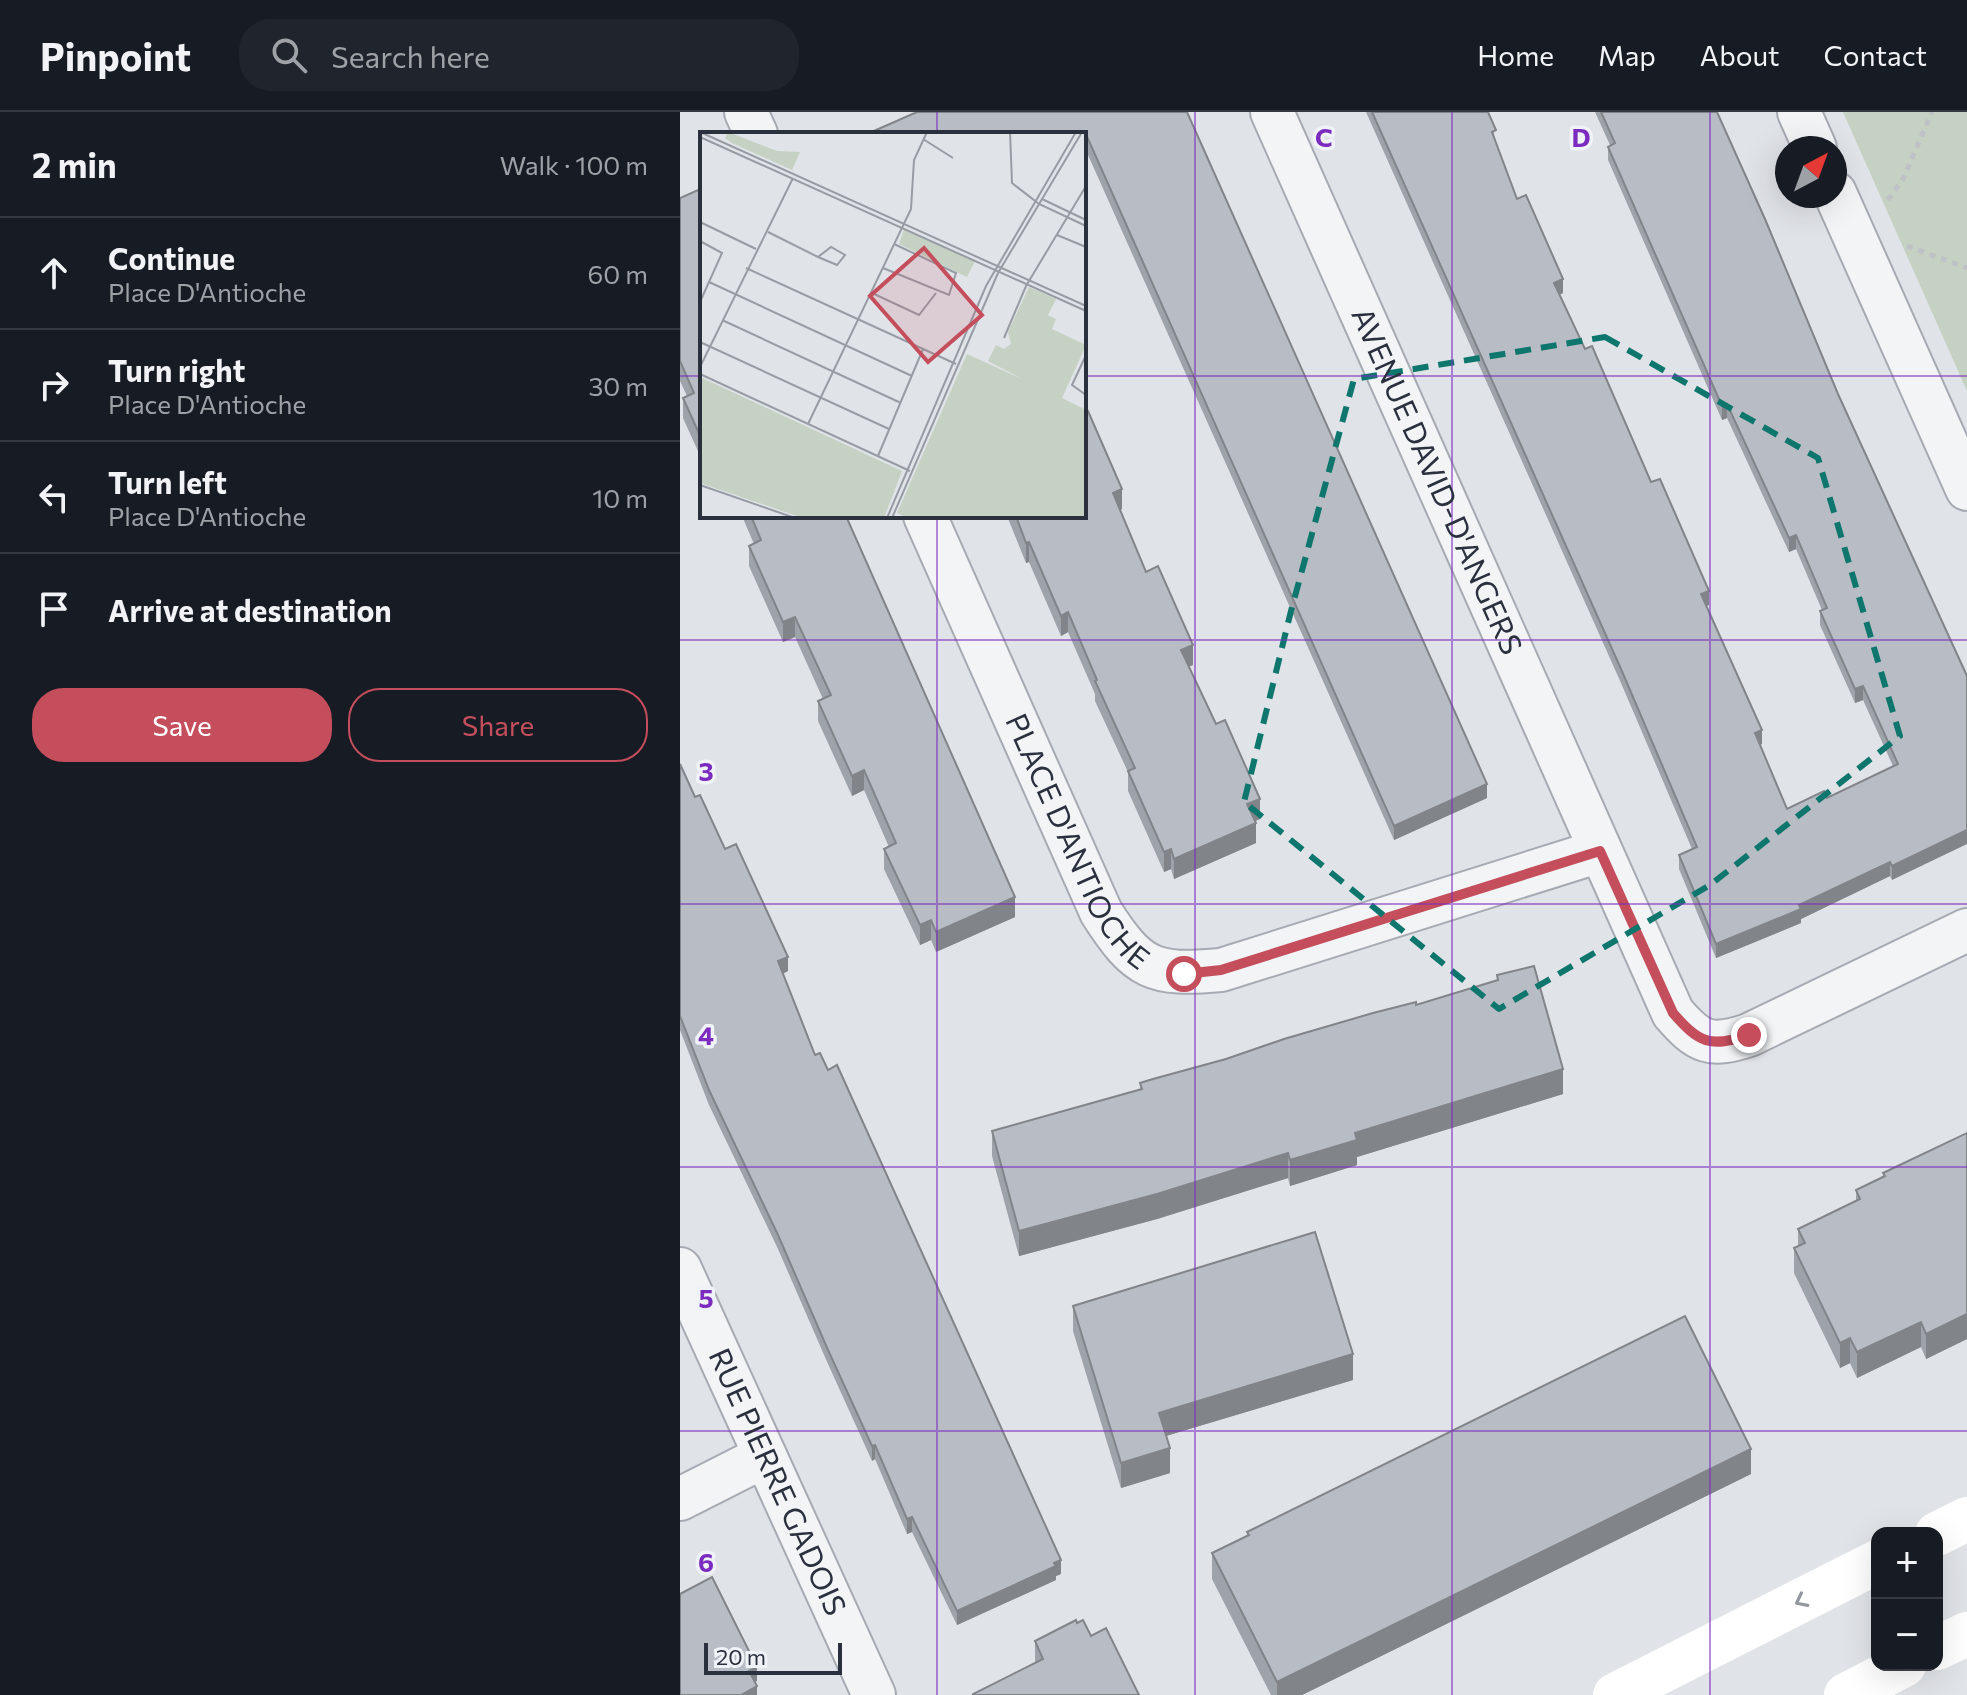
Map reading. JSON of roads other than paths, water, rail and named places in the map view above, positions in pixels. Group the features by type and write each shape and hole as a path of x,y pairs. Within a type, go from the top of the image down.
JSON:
{"street":[{"path":"746,112 755,132"},
{"name":"AVENUE DAVID-D'ANGERS","path":"1272,112 1600,851"},
{"path":"1799,112 1810,136"},
{"path":"1842,208 1967,489"},
{"name":"PLACE D'ANTIOCHE","path":"926,518 1101,912 1122,945 1149,967 1184,974 1221,970 1600,851"},
{"path":"1600,851 1673,1013 1689,1032 1707,1043 1728,1042 1749,1035 1967,930"},
{"name":"RUE PIERRE GADOIS","path":"680,1269 874,1695"},
{"path":"680,1499 765,1456"},
{"path":"1943,1531 1967,1519"},
{"path":"1615,1695 1871,1571"},
{"path":"1943,1645 1967,1634"},
{"path":"1846,1695 1892,1671"}]}
